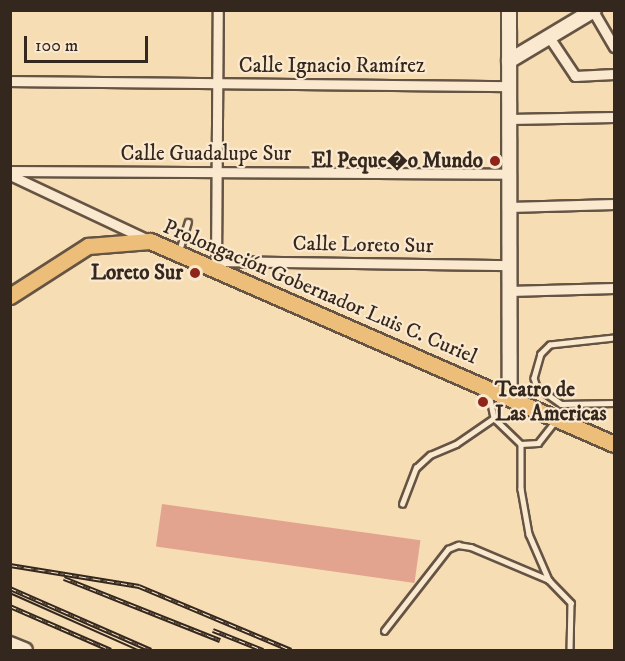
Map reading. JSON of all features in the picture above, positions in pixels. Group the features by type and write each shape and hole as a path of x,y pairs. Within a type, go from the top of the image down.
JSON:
{"main road":[{"name":"Prolongación Gobernador Luis C. Curiel","path":"10,296 88,246 150,241 216,265 613,442"}],"street":[{"path":"216,265 218,10"},
{"path":"509,10 510,397"},
{"path":"509,61 587,12 615,47"},
{"path":"549,37 575,76 615,74"},
{"name":"Calle Ignacio Ramírez","path":"10,81 509,86"},
{"path":"509,119 615,117"},
{"path":"10,173 150,241"},
{"name":"Calle Guadalupe Sur","path":"10,173 509,174"},
{"path":"509,207 615,204"},
{"name":"Calle Loreto Sur","path":"216,265 509,265"},
{"path":"509,291 615,288"},
{"path":"10,644 25,651"}],"lane":[{"path":"178,253 188,222"},
{"path":"615,338 550,345 541,354 534,378 537,387 561,404 615,403"},
{"path":"490,388 488,398 494,418 521,444 521,489 529,534 549,580 571,603 570,651"},
{"path":"521,444 538,443 556,417"},
{"path":"402,504 416,468 430,455 456,444 494,418"},
{"path":"384,631 448,549 458,545 471,547 549,580"}],"building":[{"path":"162,504 420,540 414,583 156,547"}],"tram line":[{"path":"10,593 138,650"}],"railway":[{"path":"10,565 139,586 291,650"},
{"path":"64,578 220,640"},
{"path":"10,588 151,650"},
{"path":"10,606 111,650"},
{"path":"213,630 263,650"}],"place":[{"name":"El Peque�o Mundo","path":"495,161"},
{"name":"Loreto Sur","path":"195,273"},
{"name":"Teatro de Las Americas","path":"483,402"}]}
